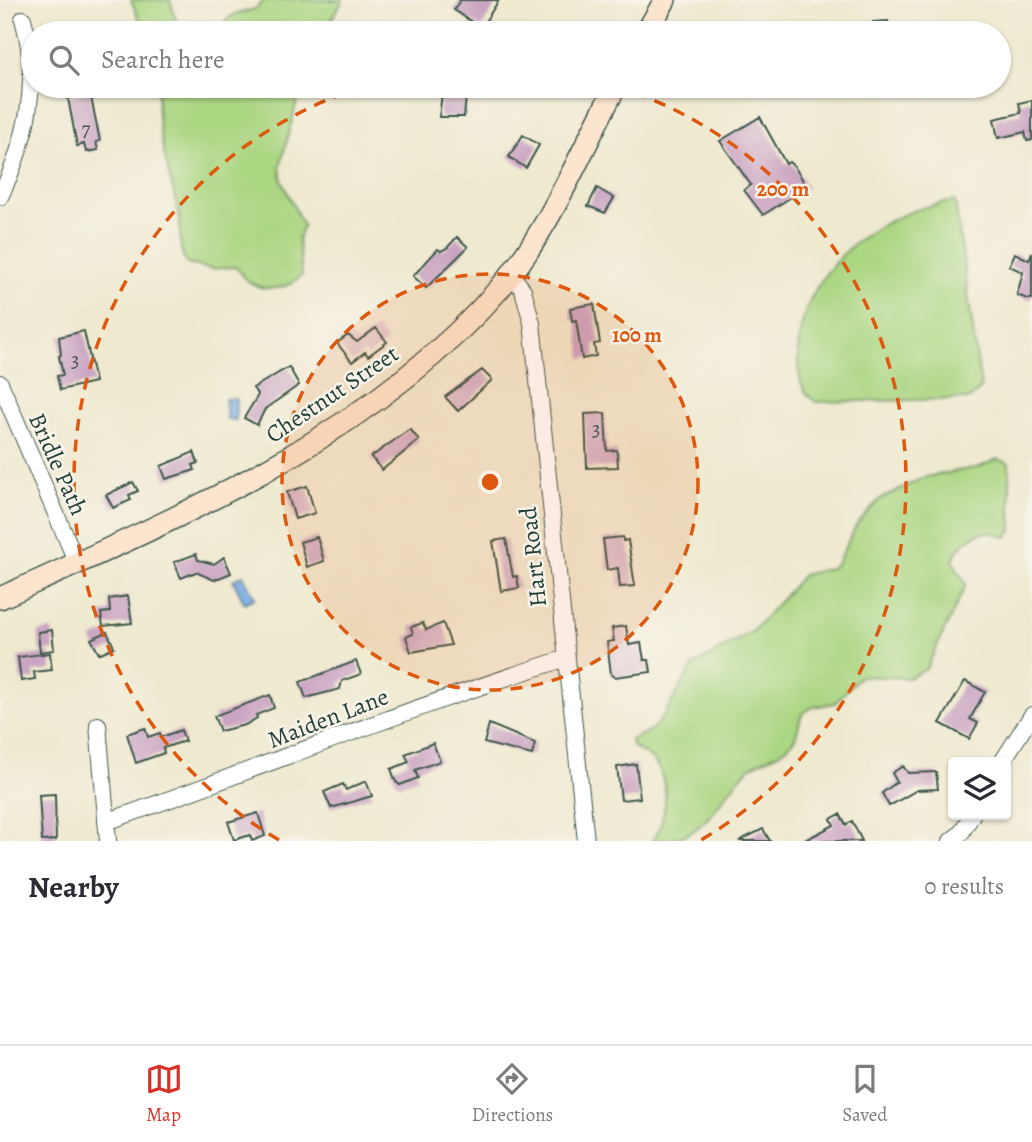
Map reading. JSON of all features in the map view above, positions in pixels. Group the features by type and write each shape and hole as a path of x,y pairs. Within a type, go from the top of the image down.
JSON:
{"street":[{"path":"653,21 665,0"},
{"path":"0,197 20,149 30,98"},
{"name":"Chestnut Street","path":"0,598 188,511 341,425 419,368 502,286 537,234 611,98"},
{"name":"Hart Road","path":"510,273 523,290 532,323 586,841"},
{"name":"Bridle Path","path":"0,383 76,563"},
{"name":"Maiden Lane","path":"106,822 276,762 463,690 566,658"},
{"path":"1005,757 1032,715"},
{"path":"98,725 108,841"},
{"path":"951,841 961,833 969,820"}],"green space":[{"path":"131,0 170,0 176,21 140,21"},
{"path":"265,0 343,0 331,21 225,21 233,15 255,9"},
{"path":"157,98 298,98 280,167 282,181 303,226 298,239 302,275 296,280 282,287 260,287 244,278 235,267 213,269 187,264 182,252 179,216 164,151"},
{"path":"955,201 981,388 970,399 816,402 804,389 798,360 801,329 810,300 826,274 846,252 870,233 896,218 925,207"},
{"path":"997,459 1009,463 1012,531 1006,537 990,532 978,534 967,540 958,550 953,561 966,585 926,669 909,678 860,676 835,703 813,707 802,714 789,745 746,771 697,828 685,835 652,841 661,825 665,805 662,775 650,758 633,747 631,740 651,730 661,720 693,666 754,630 803,575 831,568 837,563 857,524 880,499 925,477 980,467"}],"water":[{"path":"236,398 236,420 227,420 225,399"},
{"path":"243,575 255,598 244,603 233,580"}],"building":[{"path":"460,0 499,0 486,21 470,21 454,10"},
{"path":"68,98 91,98 100,141 96,142 98,150 86,152 84,144 77,146"},
{"path":"441,98 466,98 464,117 439,117"},
{"path":"1032,100 1032,140 1027,141 1025,132 998,138 994,119 1021,113 1019,103"},
{"path":"760,117 786,164 789,162 794,166 807,187 763,215 744,190 751,185 720,141"},
{"path":"523,135 539,145 526,168 509,157"},
{"path":"597,188 614,198 605,213 588,206"},
{"path":"457,237 468,247 426,288 413,276 438,249 441,251 447,248"},
{"path":"1032,252 1032,299 1027,299 1017,295 1023,272 1009,266 1015,253 1029,260"},
{"path":"594,304 600,343 594,344 596,356 582,359 576,320 572,321 570,308"},
{"path":"376,328 387,342 368,356 365,352 352,362 337,343 348,335 357,342"},
{"path":"84,331 95,382 60,390 57,376 63,375 59,337"},
{"path":"289,367 299,385 265,409 257,425 244,418 258,395 253,388"},
{"path":"482,370 492,380 458,411 445,397"},
{"path":"605,413 607,451 617,450 618,467 587,468 585,414"},
{"path":"410,429 419,440 382,470 371,457"},
{"path":"194,452 198,463 193,465 195,470 166,479 161,466"},
{"path":"133,482 138,491 129,495 131,500 113,508 106,495"},
{"path":"307,486 315,513 295,519 287,492"},
{"path":"317,537 324,561 307,567 300,542"},
{"path":"623,537 623,541 628,540 635,586 620,587 618,568 607,570 603,539"},
{"path":"506,539 513,577 517,576 519,588 501,591 493,541"},
{"path":"196,554 198,560 214,564 224,557 231,573 214,580 196,572 181,578 174,562"},
{"path":"128,596 132,623 103,626 101,613 110,612 109,599"},
{"path":"423,623 426,630 443,623 451,645 411,652 406,637 413,634 411,627"},
{"path":"626,626 629,645 641,643 644,660 649,660 651,672 615,677 611,674 607,642 614,641 612,628"},
{"path":"52,630 54,650 40,652 38,632"},
{"path":"107,632 114,647 99,654 91,639"},
{"path":"50,653 52,670 34,672 35,679 21,681 18,657"},
{"path":"356,661 361,674 342,681 340,689 306,698 300,682"},
{"path":"965,681 985,692 970,719 978,723 969,739 940,723"},
{"path":"270,695 274,708 256,715 257,718 245,725 220,731 214,716"},
{"path":"489,724 535,743 532,755 484,743"},
{"path":"145,728 148,737 160,733 161,737 181,730 185,741 163,748 164,753 136,763 127,734"},
{"path":"433,743 440,761 415,770 418,778 400,785 396,782 391,769 409,762 405,754"},
{"path":"636,764 640,798 621,800 617,767"},
{"path":"903,766 908,773 936,772 938,789 917,790 889,806 882,793 897,782 892,773"},
{"path":"366,781 372,796 331,808 324,792 343,784 346,790"},
{"path":"55,794 56,840 42,841 39,795"},
{"path":"258,813 265,836 252,841 250,835 234,840 228,822"},
{"path":"840,814 846,825 852,821 862,841 803,841 834,825 831,819"},
{"path":"763,829 770,841 739,841"}]}
